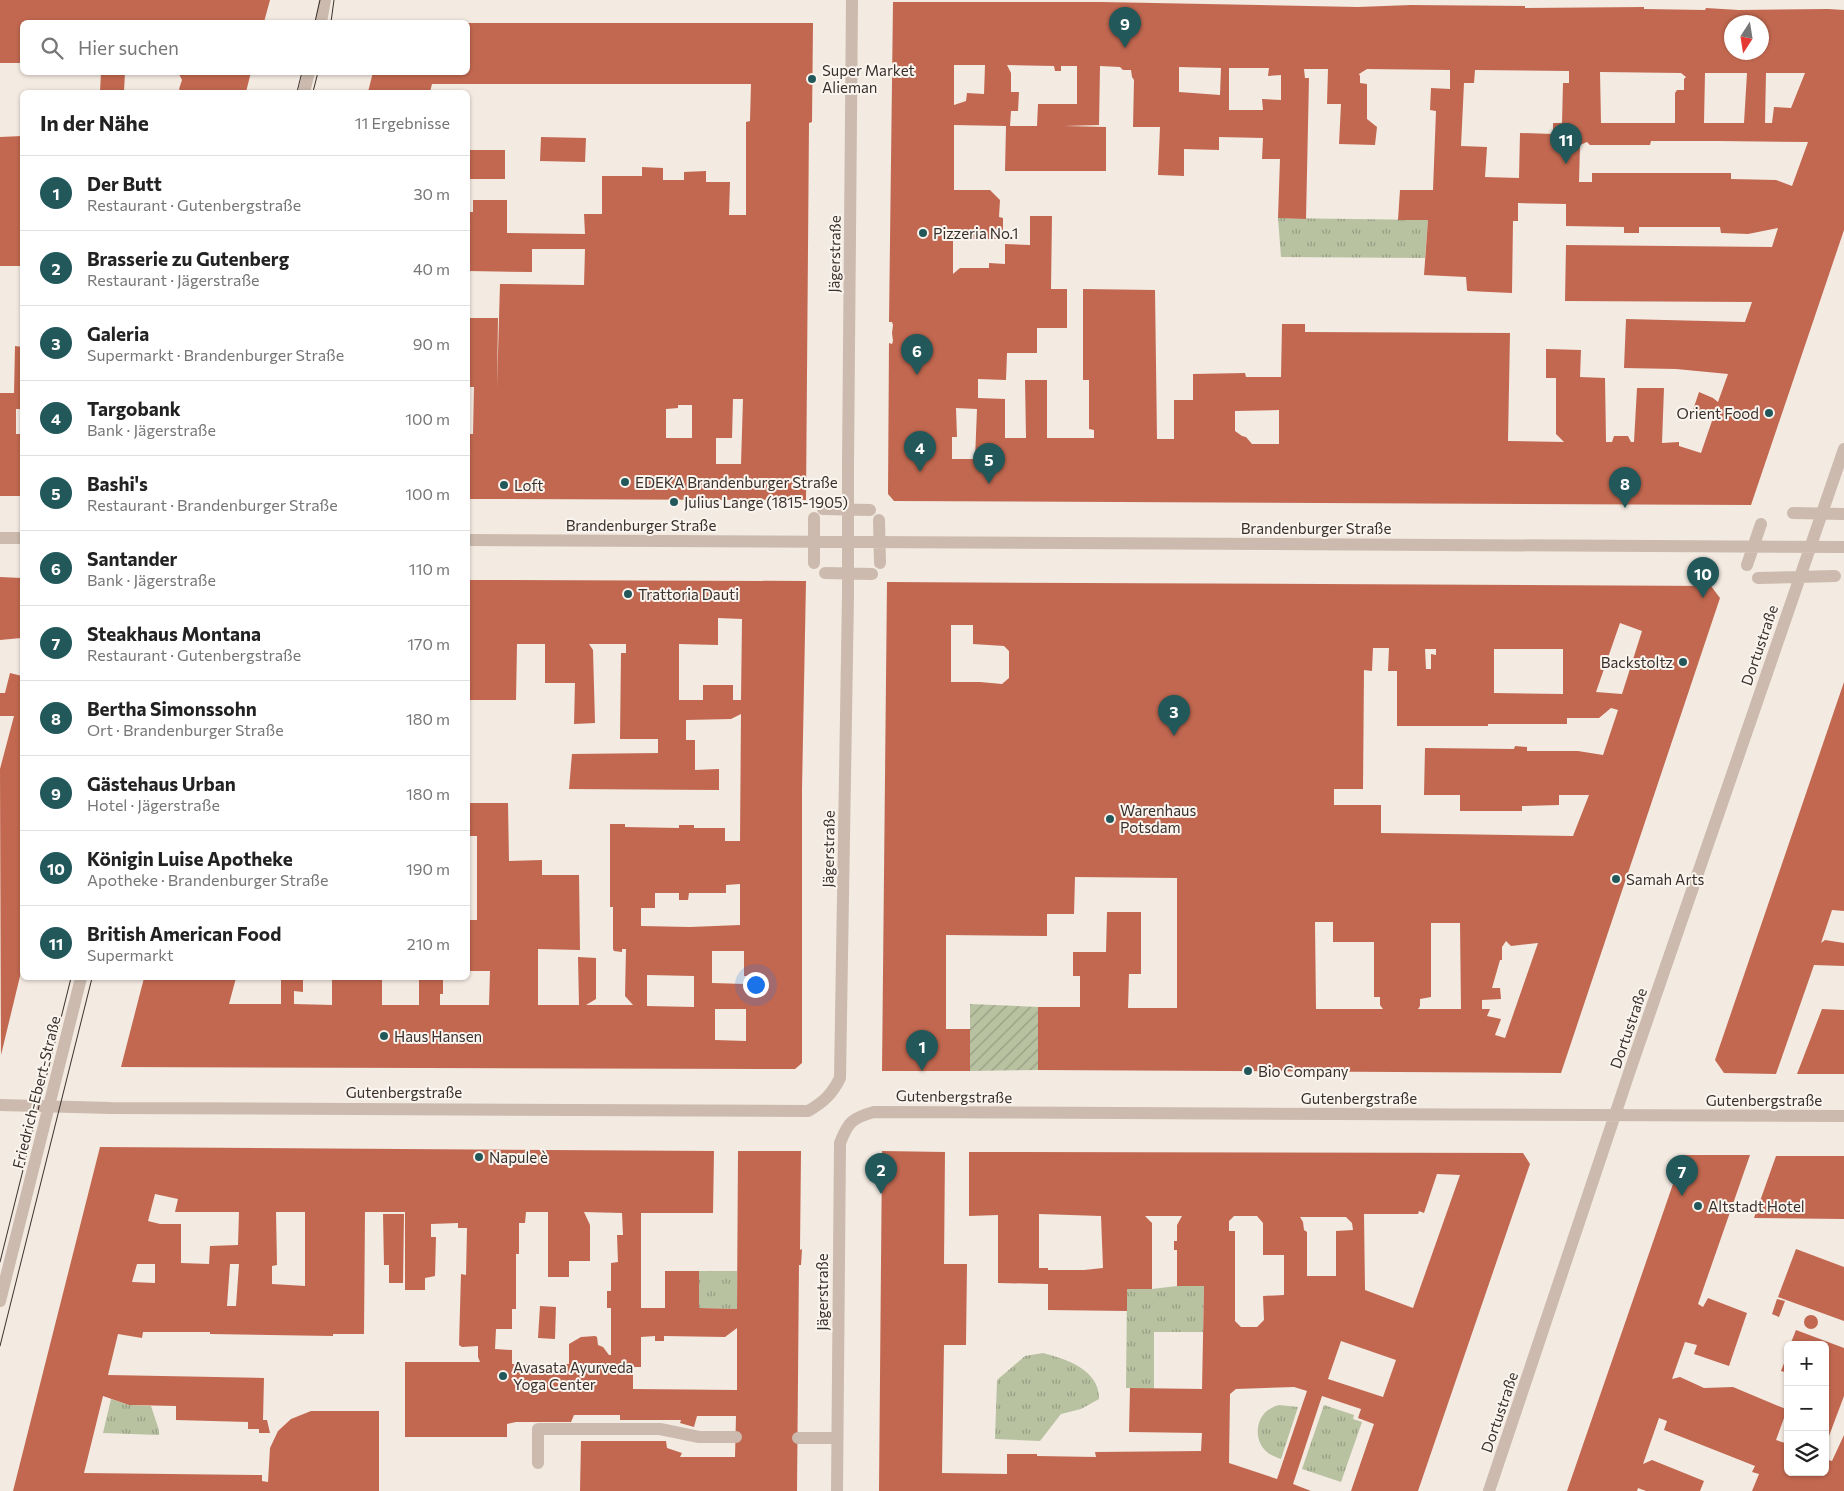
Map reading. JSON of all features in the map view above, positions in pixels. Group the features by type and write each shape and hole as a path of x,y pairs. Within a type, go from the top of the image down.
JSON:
{"street":[{"path":"321,20 325,0"},
{"name":"Jägerstraße","path":"808,1111 822,1103 833,1092 840,1078 848,595 852,0"},
{"path":"304,90 308,75"},
{"name":"Dortustraße","path":"1489,1491 1615,1116 1844,449"},
{"path":"814,562 819,513 848,509 874,515 879,542 880,563"},
{"path":"1793,513 1844,514"},
{"path":"1747,565 1761,524"},
{"path":"0,538 20,538"},
{"name":"Brandenburger Straße","path":"470,540 1844,547"},
{"path":"825,574 872,574"},
{"path":"1758,578 1835,576"},
{"name":"Friedrich-Ebert-Straße","path":"0,1301 80,980"},
{"name":"Gutenbergstraße","path":"0,1105 808,1111"},
{"name":"Jägerstraße","path":"837,1491 840,1143 846,1128 858,1116 874,1112"},
{"name":"Gutenbergstraße","path":"874,1112 1844,1116"},
{"path":"538,1463 538,1429 660,1430 699,1437 736,1437"},
{"path":"798,1438 838,1438"}],"green space":[{"path":"1278,218 1428,220 1425,258 1281,257"},
{"path":"970,1004 1038,1007 1038,1070 970,1071"},
{"path":"699,1271 737,1271 737,1309 699,1308"},
{"path":"1204,1286 1203,1332 1154,1332 1154,1389 1126,1388 1127,1289"},
{"path":"1043,1353 1080,1367 1088,1373 1098,1389 1099,1399 1081,1409 1061,1414 1040,1441 995,1439 997,1380 1025,1356"},
{"path":"111,1399 129,1405 151,1406 159,1435 103,1433"},
{"path":"1279,1405 1298,1407 1281,1459 1263,1448 1258,1437 1259,1425 1264,1414"},
{"path":"1324,1405 1354,1415 1353,1419 1362,1422 1341,1482 1302,1469"}],"building":[{"path":"0,0 270,0 265,20 20,20 20,63 0,63"},
{"path":"893,2 1101,2 1358,7 1411,5 1525,6 1525,8 1644,7 1644,9 1705,10 1706,8 1739,10 1844,10 1844,230 1751,505 894,501 888,494 889,343 892,344 893,341 892,322 889,322","holes":["954,65 985,65 984,94 967,93 966,101 954,105","1007,65 1054,66 1055,71 1061,71 1061,66 1077,66 1077,104 1038,104 1037,126 1010,126 1011,111 1018,111 1019,92 1011,92 1011,73","1100,66 1120,67 1123,70 1131,70 1134,80 1133,127 1160,127 1158,175 1184,176 1184,149 1219,150 1219,137 1263,138 1262,159 1280,159 1278,218 1306,219 1309,78 1305,78 1304,69 1328,69 1327,104 1341,104 1339,144 1375,145 1377,127 1367,119 1367,84 1360,83 1359,74 1367,69 1450,70 1450,89 1431,88 1430,110 1436,111 1433,190 1400,190 1398,220 1428,220 1424,275 1466,277 1468,291 1512,293 1513,221 1518,221 1518,203 1566,204 1566,226 1624,227 1624,233 1639,233 1639,227 1720,227 1721,233 1748,234 1778,228 1772,247 1566,245 1565,301 1752,302 1745,322 1626,319 1624,368 1676,369 1728,374 1718,402 1699,392 1693,410 1713,418 1701,453 1679,446 1679,442 1662,443 1664,388 1637,388 1634,442 1631,442 1628,436 1614,436 1612,442 1606,442 1605,378 1580,377 1581,350 1546,349 1546,378 1556,378 1556,434 1564,442 1508,441 1510,333 1305,332 1305,324 1282,324 1281,377 1246,377 1245,373 1193,374 1193,400 1174,400 1174,439 1157,439 1155,290 1083,289 1083,380 1089,380 1089,429 1094,430 1094,438 1047,438 1047,380 1025,380 1026,438 1005,438 1005,399 978,398 978,379 1006,380 1007,353 1037,353 1037,328 1067,328 1067,289 1051,289 1052,216 1030,216 1030,245 1005,244 1005,264 989,263 989,268 960,268 953,274 953,237 955,239 1003,239 1003,218 999,217 1000,200 990,190 954,190 954,125 1006,126 1005,171 1106,171 1106,127 1064,126 1099,125","1179,67 1221,68 1220,95 1179,92","1229,68 1269,68 1268,76 1281,75 1281,100 1262,99 1263,110 1229,110","1475,70 1569,71 1569,83 1563,83 1562,123 1553,123 1553,134 1520,133 1519,178 1485,177 1487,147 1461,146 1464,83 1474,83","1600,72 1681,73 1686,77 1684,79 1684,90 1677,90 1675,93 1675,123 1601,123","1705,73 1747,73 1744,123 1704,123","1766,73 1805,73 1791,108 1774,107 1772,123 1765,123","1651,141 1808,142 1792,186 1776,180 1731,179 1731,173 1592,173 1592,182 1579,182 1580,145 1587,142 1590,145 1650,145","956,408 977,409 975,459 952,459 952,437 957,437","1279,410 1279,444 1252,444 1246,437 1235,431 1235,411"]},
{"path":"470,23 813,23 812,122 809,123 806,500 470,499 470,434 473,434 474,387 470,387 470,318 498,318 497,388 500,284 584,285 585,249 532,249 532,272 470,271 470,212 473,212 473,200 507,200 507,233 585,234 584,214 602,214 602,176 642,176 642,167 663,168 663,180 684,180 684,172 706,171 706,182 730,182 729,215 746,215 746,122 750,121 751,84 432,84 430,90 368,90 372,75 470,75","holes":["733,399 743,399 741,464 716,464 716,438 732,438","678,405 692,405 692,438 666,438 666,409 678,408"]},
{"path":"101,75 125,75 124,90 100,90"},
{"path":"180,75 250,75 246,90 180,90 182,80"},
{"path":"20,136 20,266 0,266 0,137"},
{"path":"541,137 586,138 585,162 540,161"},
{"path":"470,150 505,150 505,179 470,179"},
{"path":"15,346 20,347 20,409 16,409 16,434 20,434 20,496 0,496 0,393 14,393"},
{"path":"0,577 20,578 20,638 0,640"},
{"path":"470,580 806,581 802,790 802,1063 795,1069 121,1067 143,980 235,980 229,1004 281,1004 281,980 303,980 303,992 294,991 294,1004 332,1005 332,980 382,980 382,1005 419,1005 419,980 443,980 443,994 440,994 440,1005 489,1005 490,971 470,971 470,920 477,920 477,836 470,836 470,803 508,803 509,861 542,860 542,875 579,875 580,950 538,949 538,1005 579,1005 578,957 596,958 596,999 586,1005 633,1005 625,996 626,949 622,949 622,952 614,951 613,949 613,907 610,907 610,824 625,824 625,827 679,828 679,825 694,825 694,828 725,828 725,841 740,841 741,714 731,719 686,720 686,740 695,740 695,770 719,769 719,790 569,789 572,754 658,753 658,739 620,739 621,653 626,653 626,644 589,644 593,650 595,723 574,724 575,683 545,683 545,644 517,644 516,700 470,700","holes":["718,618 742,619 741,700 733,700 733,685 703,685 703,700 679,700 679,644 718,645","740,884 740,925 641,926 641,908 655,908 655,893 679,893 679,900 688,900 689,893 726,893 726,885","712,951 744,951 744,976 748,976 753,985 712,983","647,975 694,976 694,1007 647,1006","715,1009 746,1009 746,1041 715,1040"]},
{"path":"887,582 1711,586 1720,598 1561,1073 1038,1070 1038,1007 1080,1007 1080,976 1073,976 1073,952 1106,952 1107,912 1141,912 1141,974 1129,974 1128,1008 1177,1008 1177,878 1075,877 1074,914 1047,914 1047,936 946,935 946,1029 970,1029 970,1071 882,1071","holes":["1620,623 1642,631 1622,694 1596,692","951,625 973,625 973,644 1004,646 1009,651 1009,678 1002,684 951,682","1373,648 1389,648 1388,671 1397,671 1397,726 1567,724 1567,718 1599,718 1611,708 1618,710 1603,755 1578,751 1527,751 1527,747 1515,746 1514,749 1425,748 1424,795 1460,795 1460,811 1522,811 1522,806 1559,805 1559,795 1589,795 1573,836 1381,833 1381,805 1334,805 1334,789 1363,789 1364,670 1372,671","1425,649 1436,649 1436,655 1431,654 1431,669 1426,669","1494,649 1563,649 1563,694 1494,693","1315,922 1333,922 1333,942 1374,942 1374,997 1380,997 1380,1005 1383,1009 1316,1009","1431,923 1460,923 1461,1009 1418,1009 1420,999 1431,997","1506,941 1511,946 1538,943 1505,1038 1495,1035 1501,1019 1487,1016 1490,1009 1482,1009 1482,1000 1501,999 1500,988 1492,988 1500,960 1502,960 1502,947"]},
{"path":"10,673 20,676 20,976 1,1055 0,769 14,716 0,716 0,693 5,693"},
{"path":"1844,682 1844,911 1832,910 1821,943 1825,940 1844,943 1844,966 1814,965 1776,1074 1724,1073 1715,1060"},
{"path":"1822,1009 1844,1010 1844,1074 1797,1074"},
{"path":"100,1147 714,1151 713,1213 641,1213 641,1308 665,1308 665,1271 699,1271 699,1308 737,1309 738,1151 801,1151 800,1250 802,1249 801,1265 799,1265 797,1491 580,1491 581,1441 666,1441 667,1448 682,1453 680,1457 735,1457 736,1416 697,1416 694,1427 680,1423 681,1420 620,1420 620,1415 574,1415 571,1422 516,1422 507,1424 507,1437 405,1437 405,1362 480,1362 478,1346 462,1347 459,1345 461,1274 466,1275 467,1228 458,1228 458,1223 431,1224 431,1237 436,1237 435,1276 425,1278 425,1290 405,1290 405,1212 365,1212 364,1334 333,1334 333,1336 143,1332 142,1338 118,1334 108,1375 264,1378 263,1420 267,1420 270,1433 259,1433 259,1429 248,1429 248,1422 176,1420 176,1406 129,1405 103,1396 84,1473 262,1475 262,1481 268,1482 270,1448 278,1431 291,1419 311,1411 379,1411 379,1491 13,1491","holes":["155,1194 178,1199 175,1212 239,1212 238,1245 210,1246 209,1264 181,1263 181,1224 160,1224 148,1221","276,1212 305,1212 305,1286 272,1284 272,1266 277,1265","526,1212 548,1212 548,1277 569,1277 569,1261 590,1261 590,1225 584,1212 622,1213 623,1235 617,1235 618,1262 611,1263 611,1291 607,1291 607,1308 611,1308 611,1355 598,1345 597,1337 595,1336 581,1337 569,1344 569,1364 512,1364 512,1350 495,1349 496,1329 512,1329 512,1309 516,1309 516,1254 519,1254 519,1223 525,1223","137,1264 155,1264 155,1283 132,1282","230,1264 239,1264 236,1306 227,1306","737,1328 737,1390 633,1389 633,1367 641,1367 641,1337 655,1336 655,1341 664,1341 664,1336 725,1337"]},
{"path":"882,1151 945,1152 944,1264 967,1264 966,1345 944,1345 942,1473 1007,1474 1007,1454 1096,1457 1095,1452 1201,1451 1202,1433 1129,1432 1130,1388 1202,1389 1204,1286 1177,1286 1177,1250 1174,1250 1174,1241 1177,1241 1177,1225 1182,1216 1145,1216 1152,1223 1152,1289 1127,1289 1127,1311 1048,1310 1048,1284 998,1283 998,1215 969,1216 969,1152 1523,1153 1530,1164 1418,1491 1351,1491 1374,1424 1358,1418 1361,1409 1322,1396 1293,1484 1311,1491 879,1491","holes":["1437,1174 1460,1175 1413,1308 1365,1290 1364,1214 1418,1214 1419,1211 1424,1213","1039,1214 1101,1216 1103,1268 1084,1270 1048,1270 1048,1268 1039,1268","1234,1216 1257,1216 1263,1223 1263,1255 1284,1255 1284,1295 1263,1296 1264,1320 1257,1327 1241,1327 1235,1321 1235,1231 1229,1231 1229,1221","1300,1217 1346,1217 1352,1223 1353,1230 1336,1231 1336,1276 1307,1276 1307,1232 1304,1230","1341,1341 1396,1360 1383,1397 1328,1379","1294,1387 1307,1391 1277,1479 1229,1463 1230,1394 1236,1389"]},
{"path":"1683,1155 1750,1155 1698,1304 1703,1307 1708,1298 1747,1313 1729,1366 1694,1354 1697,1345 1685,1342 1672,1379 1680,1377 1704,1388 1733,1387 1784,1408 1784,1418 1776,1440 1784,1443 1784,1476 1829,1476 1829,1460 1832,1461 1844,1435 1844,1491 1752,1491 1759,1474 1752,1472 1755,1466 1664,1430 1667,1421 1659,1418 1643,1464 1652,1460 1704,1481 1700,1491 1646,1491 1638,1488 1637,1491 1567,1491"},
{"path":"1776,1156 1844,1156 1844,1219 1754,1218"},
{"path":"383,1214 404,1214 403,1283 389,1283 389,1265 384,1265"},
{"path":"1796,1249 1844,1267 1844,1321 1778,1297"},
{"path":"1777,1299 1785,1301 1779,1317 1772,1314"},
{"path":"540,1306 556,1307 555,1339 538,1338"},
{"path":"1811,1315 1816,1317 1818,1322 1816,1327 1811,1329 1806,1327 1804,1322 1806,1317"},
{"path":"1796,1330 1825,1341 1792,1341"},
{"path":"1829,1342 1844,1348 1844,1396 1829,1436"}],"tram line":[{"path":"315,20 320,0"},
{"path":"331,20 334,0"},
{"path":"298,90 301,75"},
{"path":"314,90 317,75"},
{"path":"0,1262 70,980"},
{"path":"0,1346 92,980"}],"place":[{"name":"Gästehaus Urban","path":"1125,48"},
{"name":"Super Market Alieman","path":"812,79"},
{"name":"British American Food","path":"1566,164"},
{"name":"Pizzeria No.1","path":"923,233"},
{"name":"Santander","path":"917,375"},
{"name":"Orient Food","path":"1769,413"},
{"name":"Targobank","path":"920,472"},
{"name":"EDEKA Brandenburger Straße","path":"625,482"},
{"name":"Bashi's","path":"989,484"},
{"name":"Loft","path":"504,485"},
{"name":"Julius Lange (1815-1905)","path":"674,502"},
{"name":"Bertha Simonssohn","path":"1625,508"},
{"name":"Trattoria Dauti","path":"628,594"},
{"name":"Königin Luise Apotheke","path":"1703,598"},
{"name":"Backstoltz","path":"1683,662"},
{"name":"Galeria","path":"1174,736"},
{"name":"Warenhaus Potsdam","path":"1110,819"},
{"name":"Samah Arts","path":"1616,879"},
{"name":"Haus Hansen","path":"384,1036"},
{"name":"Der Butt","path":"922,1071"},
{"name":"Bio Company","path":"1248,1071"},
{"name":"Napule è","path":"479,1157"},
{"name":"Brasserie zu Gutenberg","path":"881,1194"},
{"name":"Steakhaus Montana","path":"1682,1196"},
{"name":"Altstadt Hotel","path":"1698,1206"},
{"name":"Avasata Ayurveda Yoga Center","path":"503,1376"}]}
